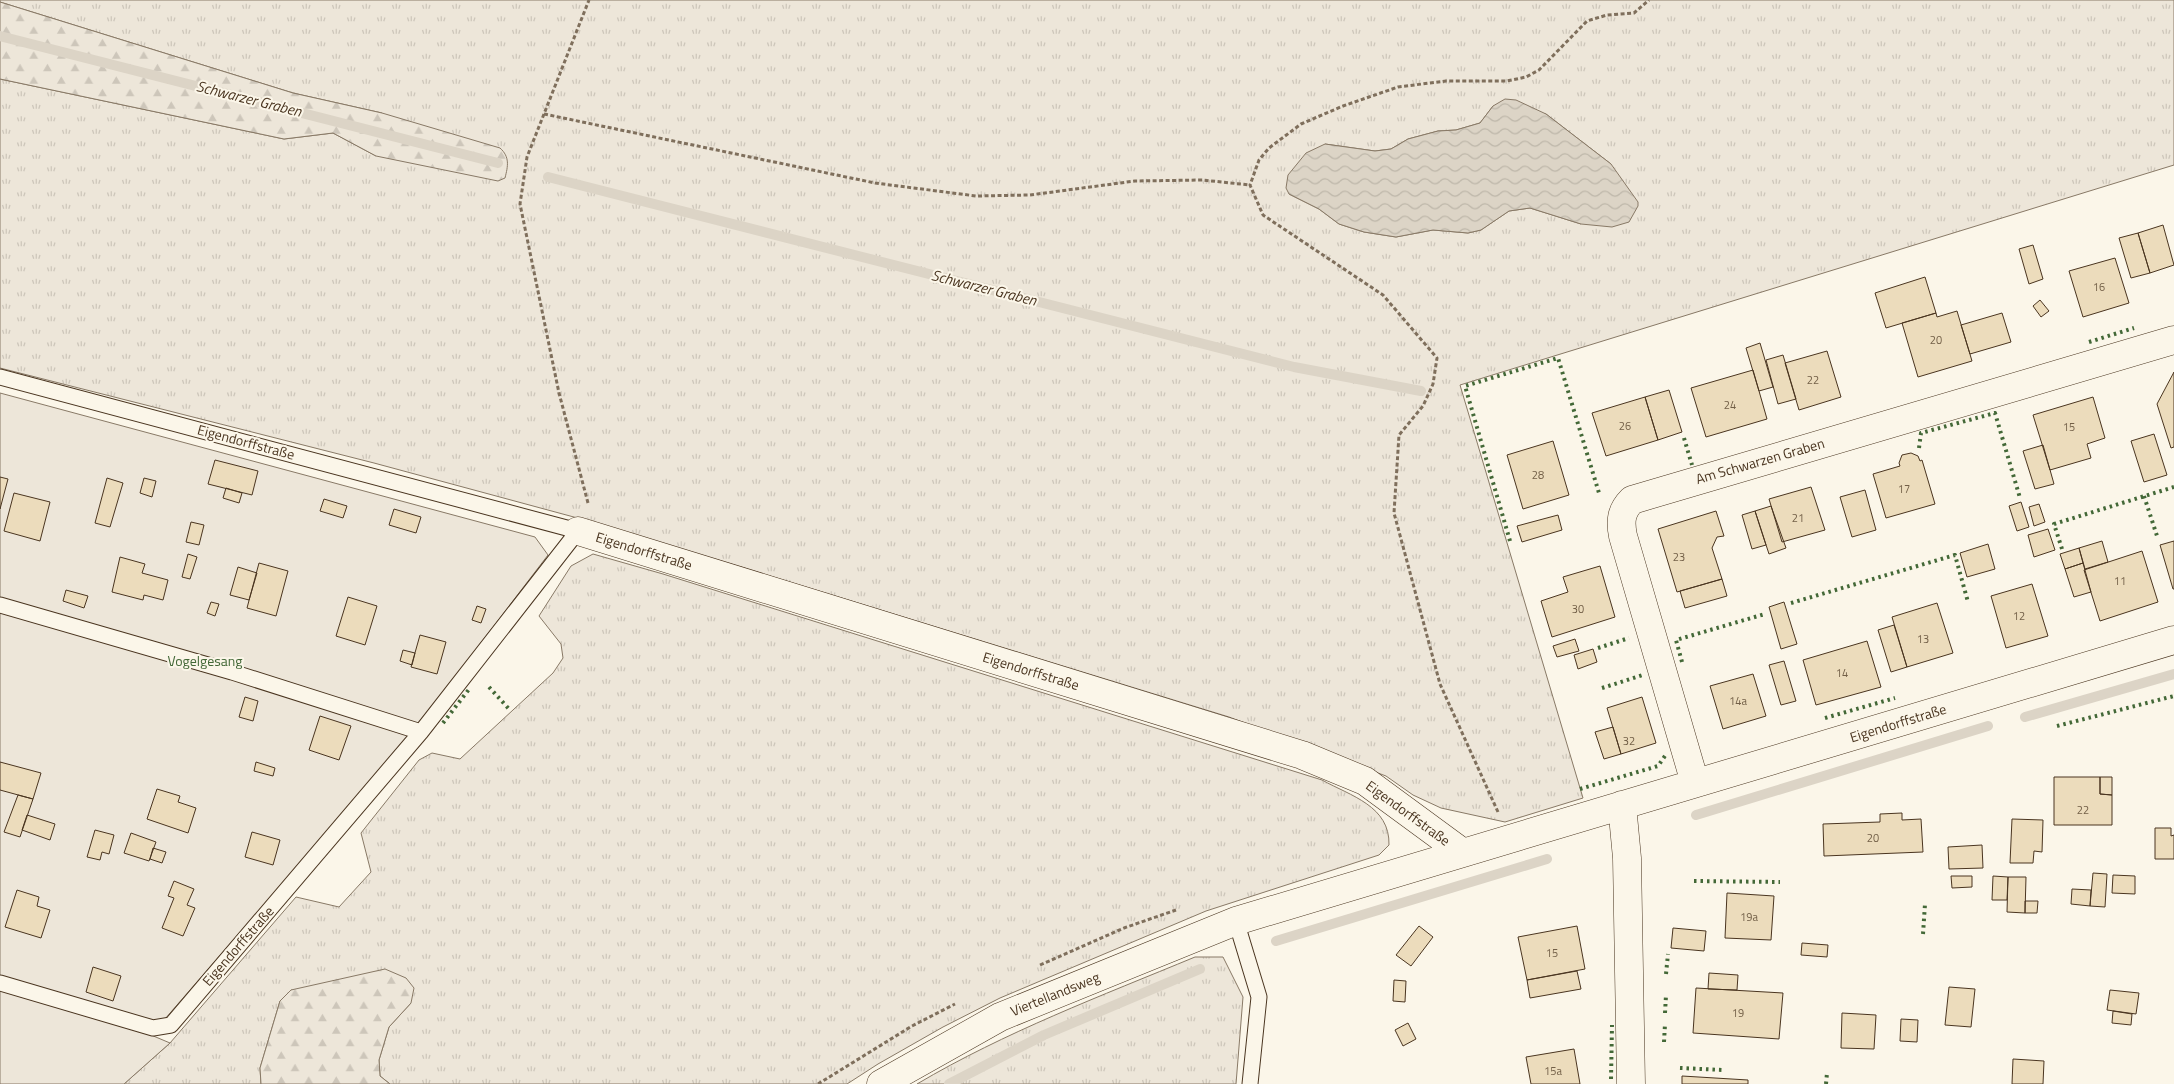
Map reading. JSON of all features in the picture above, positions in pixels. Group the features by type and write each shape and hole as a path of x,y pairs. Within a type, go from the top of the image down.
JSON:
{"street":[{"name":"Am Schwarzen Graben","path":"1695,783 1623,536 1621,518 1625,507 1632,500 2174,340"},
{"name":"Eigendorffstraße","path":"578,531 1302,755 1366,781 1463,853"},
{"name":"Eigendorffstraße","path":"1311,899 2174,640"},
{"path":"1622,805 1627,858 1631,1084"},
{"name":"Viertellandsweg","path":"881,1084 1000,1017 1236,921 1311,899"}],"lane":[{"name":"Eigendorffstraße","path":"0,377 578,531 421,732 171,1025 153,1028 0,983"},
{"path":"0,605 232,672 421,732"},
{"path":"1236,921 1259,997 1250,1084"}],"path":[{"path":"578,531 590,507 559,393 520,204 527,157 589,0"},
{"path":"1510,839 1440,684 1394,513 1400,435 1423,406 1433,384 1437,358 1383,295 1330,257 1263,216 1250,185 1259,160 1269,148 1301,124 1343,106 1398,87 1446,81 1506,81 1526,77 1539,70 1587,21 1607,15 1634,13 1649,0"},
{"path":"544,114 874,183 976,196 1030,195 1135,181 1202,180 1250,185"}],"green space":[{"path":"0,0 2174,0 2174,165 1460,385 1583,798 1505,822 1441,808 1413,795 1386,776 1229,717 596,523 374,463 0,368 0,79 284,139 333,133 376,156 382,113 293,93 0,2","holes":["1493,106 1546,114 1611,164 1581,224 1530,208 1509,211 1481,230 1468,233 1433,230 1396,237 1364,232 1339,224 1319,209 1289,194 1325,144 1375,151 1391,149 1408,139 1438,131 1456,130 1480,123"]},
{"path":"0,2 293,93 382,113 500,148 507,162 505,178 498,181 376,156 333,133 284,139 0,79"},
{"name":"Vogelgesang","path":"0,393 535,537 548,555 406,741 151,1035 170,1043 124,1084 0,1084"},
{"path":"593,554 663,574 1322,780 1356,797 1376,812 1388,832 1389,845 1379,855 1206,911 1000,998 943,1027 847,1084 390,1084 380,1076 379,1060 389,1027 411,1003 291,990 280,1001 260,1068 261,1084 124,1084 170,1043 296,897 339,907 371,872 361,833 419,760 432,753 460,759 553,673 563,658 561,644 539,616 571,566"},
{"path":"1195,957 1223,957 1243,997 1236,1084 917,1084 950,1065 1019,1031"},
{"path":"385,969 406,978 414,988 411,1003 389,1027 379,1060 380,1076 390,1084 261,1084 260,1068 280,1001 291,990"}],"water":[{"path":"1505,99 1516,100 1546,114 1611,164 1638,202 1638,206 1629,222 1612,227 1581,224 1530,208 1509,211 1481,230 1468,233 1433,230 1396,237 1364,232 1339,224 1319,209 1289,194 1286,188 1288,175 1306,153 1325,144 1375,151 1391,149 1408,139 1438,131 1456,130 1480,123 1493,106"}],"building":[{"path":"2163,225 2174,265 2150,273 2138,233"},
{"path":"2138,233 2150,273 2131,278 2119,238"},
{"path":"2033,245 2043,279 2029,284 2019,249"},
{"path":"2115,258 2129,303 2083,317 2069,271"},
{"path":"1925,277 1936,313 1886,328 1875,293"},
{"path":"2040,300 2049,311 2041,317 2033,306"},
{"path":"1957,311 1972,361 1918,377 1902,323 1936,313 1937,317"},
{"path":"2002,313 2011,342 1970,354 1961,325"},
{"path":"1760,343 1773,387 1759,391 1746,348"},
{"path":"1827,351 1841,397 1799,410 1785,363"},
{"path":"1783,355 1796,399 1778,404 1766,360"},
{"path":"1753,370 1767,419 1706,437 1691,388"},
{"path":"2174,372 2174,447 2171,448 2157,404"},
{"path":"1669,390 1682,432 1658,440 1645,397"},
{"path":"1645,397 1658,440 1606,456 1592,413"},
{"path":"2093,397 2105,438 2087,444 2091,458 2050,470 2033,415"},
{"path":"2154,434 2167,475 2144,482 2131,441"},
{"path":"1553,441 1569,495 1523,509 1507,455"},
{"path":"2043,445 2054,484 2035,489 2023,451"},
{"path":"1911,453 1918,456 1920,461 1922,460 1935,504 1886,518 1873,474 1900,466 1899,463 1902,455"},
{"path":"215,460 258,471 252,495 208,484"},
{"path":"0,477 8,479 0,509"},
{"path":"107,478 123,483 110,527 95,523"},
{"path":"144,478 156,481 152,497 140,493"},
{"path":"1811,487 1825,530 1782,542 1769,499"},
{"path":"226,488 242,493 239,503 223,498"},
{"path":"1865,490 1876,530 1852,537 1840,497"},
{"path":"14,493 50,502 40,541 4,531"},
{"path":"324,499 347,506 343,518 320,511"},
{"path":"2021,502 2029,527 2017,531 2009,506"},
{"path":"2039,504 2045,522 2034,526 2029,507"},
{"path":"1771,506 1786,548 1769,554 1755,511"},
{"path":"394,509 421,517 416,533 389,525"},
{"path":"1716,511 1724,536 1717,537 1712,548 1722,579 1677,592 1658,529"},
{"path":"1755,511 1766,545 1752,549 1742,515"},
{"path":"1558,515 1562,530 1522,542 1517,526"},
{"path":"191,522 204,525 199,545 186,542"},
{"path":"2048,529 2055,550 2034,557 2028,535"},
{"path":"2102,541 2108,562 2085,569 2079,548"},
{"path":"2174,541 2174,589 2173,589 2160,545"},
{"path":"1988,544 1995,569 1967,577 1960,553"},
{"path":"2079,548 2083,563 2065,569 2060,554"},
{"path":"2142,551 2158,602 2100,621 2084,570"},
{"path":"188,554 197,557 190,579 182,577"},
{"path":"120,557 145,564 142,573 168,580 163,600 144,595 143,600 112,592"},
{"path":"259,563 288,571 276,616 247,608"},
{"path":"2083,563 2091,592 2074,597 2065,569"},
{"path":"1600,566 1615,617 1552,637 1541,601 1568,592 1563,577"},
{"path":"238,567 257,573 249,600 230,595"},
{"path":"1722,579 1727,596 1685,608 1680,591"},
{"path":"2032,584 2048,636 2006,648 1991,596"},
{"path":"66,590 88,596 84,608 63,601"},
{"path":"348,597 377,606 365,645 336,636"},
{"path":"211,602 219,604 215,616 207,613"},
{"path":"1784,602 1797,644 1781,649 1769,607"},
{"path":"1937,603 1953,653 1907,667 1892,617"},
{"path":"477,606 486,609 481,623 472,620"},
{"path":"1894,625 1907,667 1891,672 1878,630"},
{"path":"420,635 446,642 437,674 411,667"},
{"path":"1575,639 1579,651 1557,657 1553,646"},
{"path":"1867,641 1881,687 1816,705 1803,660"},
{"path":"1593,649 1597,662 1578,669 1574,655"},
{"path":"403,650 415,653 412,665 400,661"},
{"path":"1784,661 1796,701 1781,705 1769,665"},
{"path":"1753,674 1766,716 1723,729 1710,686"},
{"path":"245,697 258,701 253,721 239,717"},
{"path":"1642,697 1656,743 1621,754 1607,708"},
{"path":"320,716 351,726 339,760 309,750"},
{"path":"1613,727 1621,754 1604,759 1595,732"},
{"path":"0,762 41,773 33,799 0,790"},
{"path":"256,762 275,768 273,776 254,771"},
{"path":"2054,777 2100,777 2100,794 2112,795 2112,825 2054,825"},
{"path":"2100,777 2112,777 2112,795 2100,794"},
{"path":"157,789 180,796 178,802 196,808 188,833 147,819"},
{"path":"18,795 33,799 20,837 4,832"},
{"path":"1902,813 1902,820 1921,819 1923,852 1824,856 1823,824 1880,822 1880,814"},
{"path":"27,815 55,824 50,840 22,830"},
{"path":"2012,819 2043,820 2042,852 2034,851 2033,863 2010,863"},
{"path":"2155,828 2171,828 2171,836 2174,835 2174,859 2155,859"},
{"path":"95,830 114,835 109,854 102,852 100,860 87,857"},
{"path":"252,832 280,840 273,865 245,857"},
{"path":"131,833 156,842 149,861 124,853"},
{"path":"1982,845 1983,868 1949,869 1948,847"},
{"path":"153,848 166,852 162,863 150,859"},
{"path":"2093,873 2107,874 2105,907 2090,906"},
{"path":"2113,875 2135,876 2135,894 2112,893"},
{"path":"1951,876 1972,876 1972,887 1952,888"},
{"path":"1993,876 2008,877 2007,900 1992,900"},
{"path":"2008,877 2026,877 2025,913 2007,912"},
{"path":"174,881 194,889 187,905 195,908 183,936 162,928 174,898 168,896"},
{"path":"2072,889 2091,890 2090,906 2071,904"},
{"path":"17,890 39,897 37,906 50,910 41,938 5,927"},
{"path":"1727,893 1774,896 1771,940 1725,938"},
{"path":"2025,901 2038,901 2037,913 2025,913"},
{"path":"1419,926 1433,937 1411,966 1396,955"},
{"path":"1577,926 1585,969 1527,980 1518,937"},
{"path":"1673,928 1706,931 1704,951 1671,948"},
{"path":"1802,943 1828,945 1827,957 1801,955"},
{"path":"93,967 121,976 113,1001 86,992"},
{"path":"1577,971 1581,989 1530,998 1527,980"},
{"path":"1709,973 1738,975 1737,990 1708,989"},
{"path":"1394,980 1406,981 1405,1002 1393,1001"},
{"path":"1949,987 1975,989 1971,1027 1945,1025"},
{"path":"1696,988 1783,993 1779,1039 1693,1033"},
{"path":"2110,990 2139,993 2136,1014 2107,1010"},
{"path":"2113,1011 2132,1014 2131,1025 2112,1023"},
{"path":"1842,1013 1876,1015 1874,1049 1841,1048"},
{"path":"1901,1019 1918,1020 1917,1042 1900,1041"},
{"path":"1408,1023 1416,1039 1403,1046 1395,1030"},
{"path":"1574,1049 1580,1084 1531,1084 1526,1057"},
{"path":"2013,1059 2044,1061 2043,1084 2012,1084"},
{"path":"1682,1076 1748,1080 1748,1084 1682,1084"}],"waterway":[{"name":"Schwarzer Graben","path":"0,36 498,163"},
{"name":"Schwarzer Graben","path":"548,177 1294,367 1421,391"},
{"path":"2025,717 2174,674"},
{"path":"1696,815 1988,726"},
{"path":"1276,941 1547,859"},
{"path":"949,1084 1044,1035 1200,969"}],"hedge":[{"path":"2089,342 2134,328"},
{"path":"1510,541 1465,386 1558,358 1599,493"},
{"path":"1919,448 1921,433 1995,413 2020,498"},
{"path":"1684,438 1692,465"},
{"path":"2062,549 2054,524 2174,487"},
{"path":"2144,496 2158,539"},
{"path":"1791,603 1955,555 1968,602"},
{"path":"1682,662 1676,640 1765,614"},
{"path":"1598,648 1629,638"},
{"path":"1602,688 1643,675"},
{"path":"489,687 509,709"},
{"path":"443,723 470,688"},
{"path":"2057,726 2174,696"},
{"path":"1825,718 1895,698"},
{"path":"1580,789 1658,766 1667,753"},
{"path":"1694,881 1780,882"},
{"path":"1923,934 1925,904"},
{"path":"1666,974 1668,954"},
{"path":"1665,1013 1666,995"},
{"path":"1664,1042 1665,1024"},
{"path":"1611,1079 1612,1025"},
{"path":"1680,1068 1723,1070"},
{"path":"1826,1084 1827,1073"}]}
